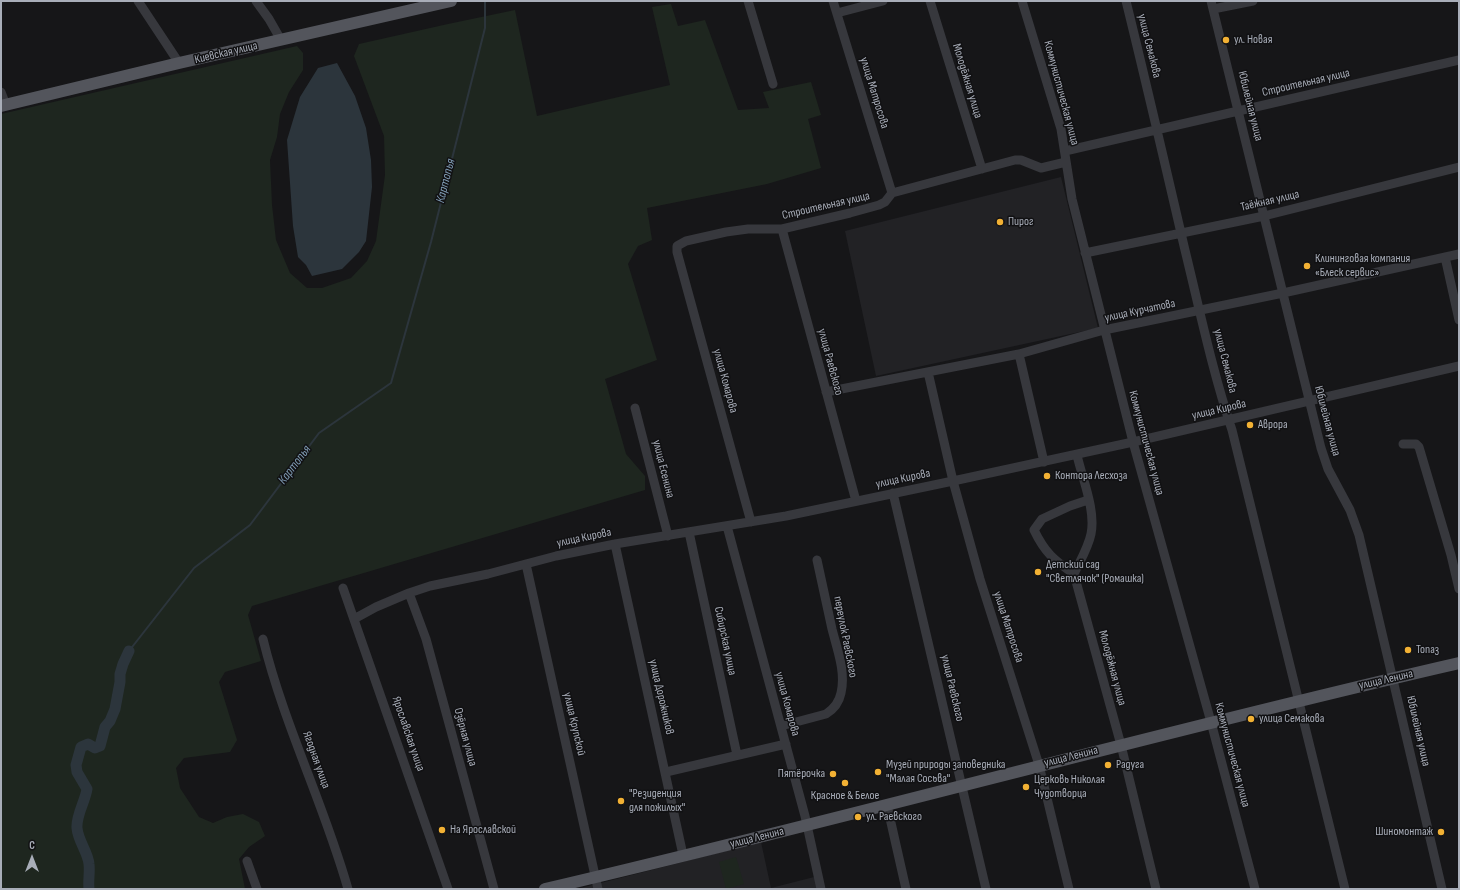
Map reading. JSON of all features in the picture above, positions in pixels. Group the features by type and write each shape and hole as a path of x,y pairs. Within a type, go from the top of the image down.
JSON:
{"main road":[{"name":"Киевская улица","path":"4,105 179,63 451,1"},
{"name":"улица Ленина","path":"544,889 807,826 1039,765 1211,722 1459,663"}],"street":[{"path":"138,1 179,63"},
{"path":"256,1 269,19 281,40"},
{"path":"748,1 773,84"},
{"name":"улица Матросова","path":"833,1 892,193"},
{"path":"837,13 883,1"},
{"name":"Молодёжная улица","path":"930,1 982,169"},
{"name":"Коммунистическая улица","path":"1022,1 1056,110 1065,151 1072,199 1104,330 1133,442 1211,722 1255,889"},
{"name":"улица Семакова","path":"1126,1 1200,310 1229,420 1345,889"},
{"path":"1212,5 1253,1"},
{"name":"Юбилейная улица","path":"1212,5 1325,463 1345,498 1355,522 1394,678 1442,889"},
{"name":"Строительная улица","path":"1065,151 1459,60"},
{"path":"1,92 4,105"},
{"name":"Строительная улица","path":"677,246 686,241 726,232 748,229 782,229 879,206 885,202 892,193 1015,160 1021,160 1041,168 1066,162"},
{"name":"Таёжная улица","path":"1085,253 1264,216 1459,167"},
{"name":"улица Раевского","path":"782,229 856,501"},
{"name":"улица Комарова","path":"677,246 679,259 751,522"},
{"name":"улица Курчатова","path":"826,392 1019,354 1104,330 1283,293 1459,254"},
{"path":"1445,257 1459,320"},
{"path":"1019,354 1044,462"},
{"name":"улица Кирова","path":"354,619 376,607 430,586 488,574 556,556 615,544 751,522 1044,462 1459,366"},
{"name":"улица Матросова","path":"928,372 953,481 980,579 1039,765 1069,889"},
{"name":"улица Есенина","path":"635,408 668,536"},
{"path":"1403,444 1416,444 1419,447 1451,555 1459,589"},
{"path":"1076,455 1088,500 1092,523 1091,533 1086,549 1074,574 1055,561 1041,545 1034,530 1042,519 1070,506 1088,500"},
{"name":"улица Раевского","path":"893,493 986,889"},
{"name":"улица Комарова","path":"727,526 786,744 821,889"},
{"name":"Сибирская улица","path":"689,532 737,755"},
{"name":"улица Дорожников","path":"615,544 683,855"},
{"name":"переулок Раевского","path":"781,726 826,714 836,705 841,694 842,676 839,659 817,560"},
{"name":"улица Крупской","path":"526,564 598,889"},
{"name":"Молодёжная улица","path":"1074,574 1121,745 1156,889"},
{"name":"Ярославская улица","path":"343,588 448,889"},
{"name":"Озёрная улица","path":"409,593 426,639 494,889"},
{"name":"Ягодная улица","path":"263,639 276,684 333,842 348,889"},
{"path":"666,772 786,744"},
{"path":"887,805 906,889"},
{"path":"247,861 257,889"}],"shaded area":[{"path":"671,4 678,26 705,20 738,110 769,108 763,92 811,82 821,115 808,119 821,168 767,184 647,208 652,240 638,246 628,264 657,360 605,379 626,454 645,476 645,490 252,606 248,615 261,661 225,672 219,682 237,740 230,752 184,758 176,768 180,788 199,817 213,823 227,817 243,814 259,822 265,836 249,847 239,859 245,889 1,889 1,114 297,46 303,53 303,70 289,92 280,114 277,137 270,160 272,205 276,240 290,273 307,288 322,288 351,278 367,261 376,241 385,175 384,136 354,56 359,44 515,10 537,116 670,85 652,7"},
{"path":"337,63 355,96 366,128 371,160 372,187 366,241 359,252 342,269 312,276 306,265 298,257 293,226 287,140 300,97 318,68"},
{"path":"1061,177 1098,328 876,376 845,231"},
{"path":"761,842 771,888 818,876 821,889 577,889"},
{"path":"736,857 744,884 726,889 719,862"}],"waterway":[{"name":"Картопья","path":"129,651 194,568 250,525 319,433 391,383 431,242 485,28 485,1"},
{"name":"Картопья","path":"89,889 88,860 77,828 78,818 87,789 77,772 76,765 81,747 88,744 95,748 100,746 105,727 110,721 115,709 120,674 129,651"}],"place":[{"name":"ул. Новая","path":"1226,40"},
{"name":"Пирог","path":"1000,222"},
{"name":"Клининговая компания «Блеск сервис»","path":"1307,266"},
{"name":"Аврора","path":"1250,425"},
{"name":"Контора Лесхоза","path":"1047,476"},
{"name":"Детский сад \"Светлячок\" (Ромашка)","path":"1038,572"},
{"name":"Топаз","path":"1408,650"},
{"name":"улица Семакова","path":"1251,719"},
{"name":"Радуга","path":"1108,765"},
{"name":"Музей природы заповедника \"Малая Сосьва\"","path":"878,772"},
{"name":"Пятёрочка","path":"833,774"},
{"name":"Красное & Белое","path":"845,783"},
{"name":"Церковь Николая Чудотворца","path":"1026,787"},
{"name":"\"Резиденция для пожилых\"","path":"621,801"},
{"name":"ул. Раевского","path":"858,817"},
{"name":"На Ярославской","path":"442,830"},
{"name":"Шиномонтаж","path":"1441,832"}]}
